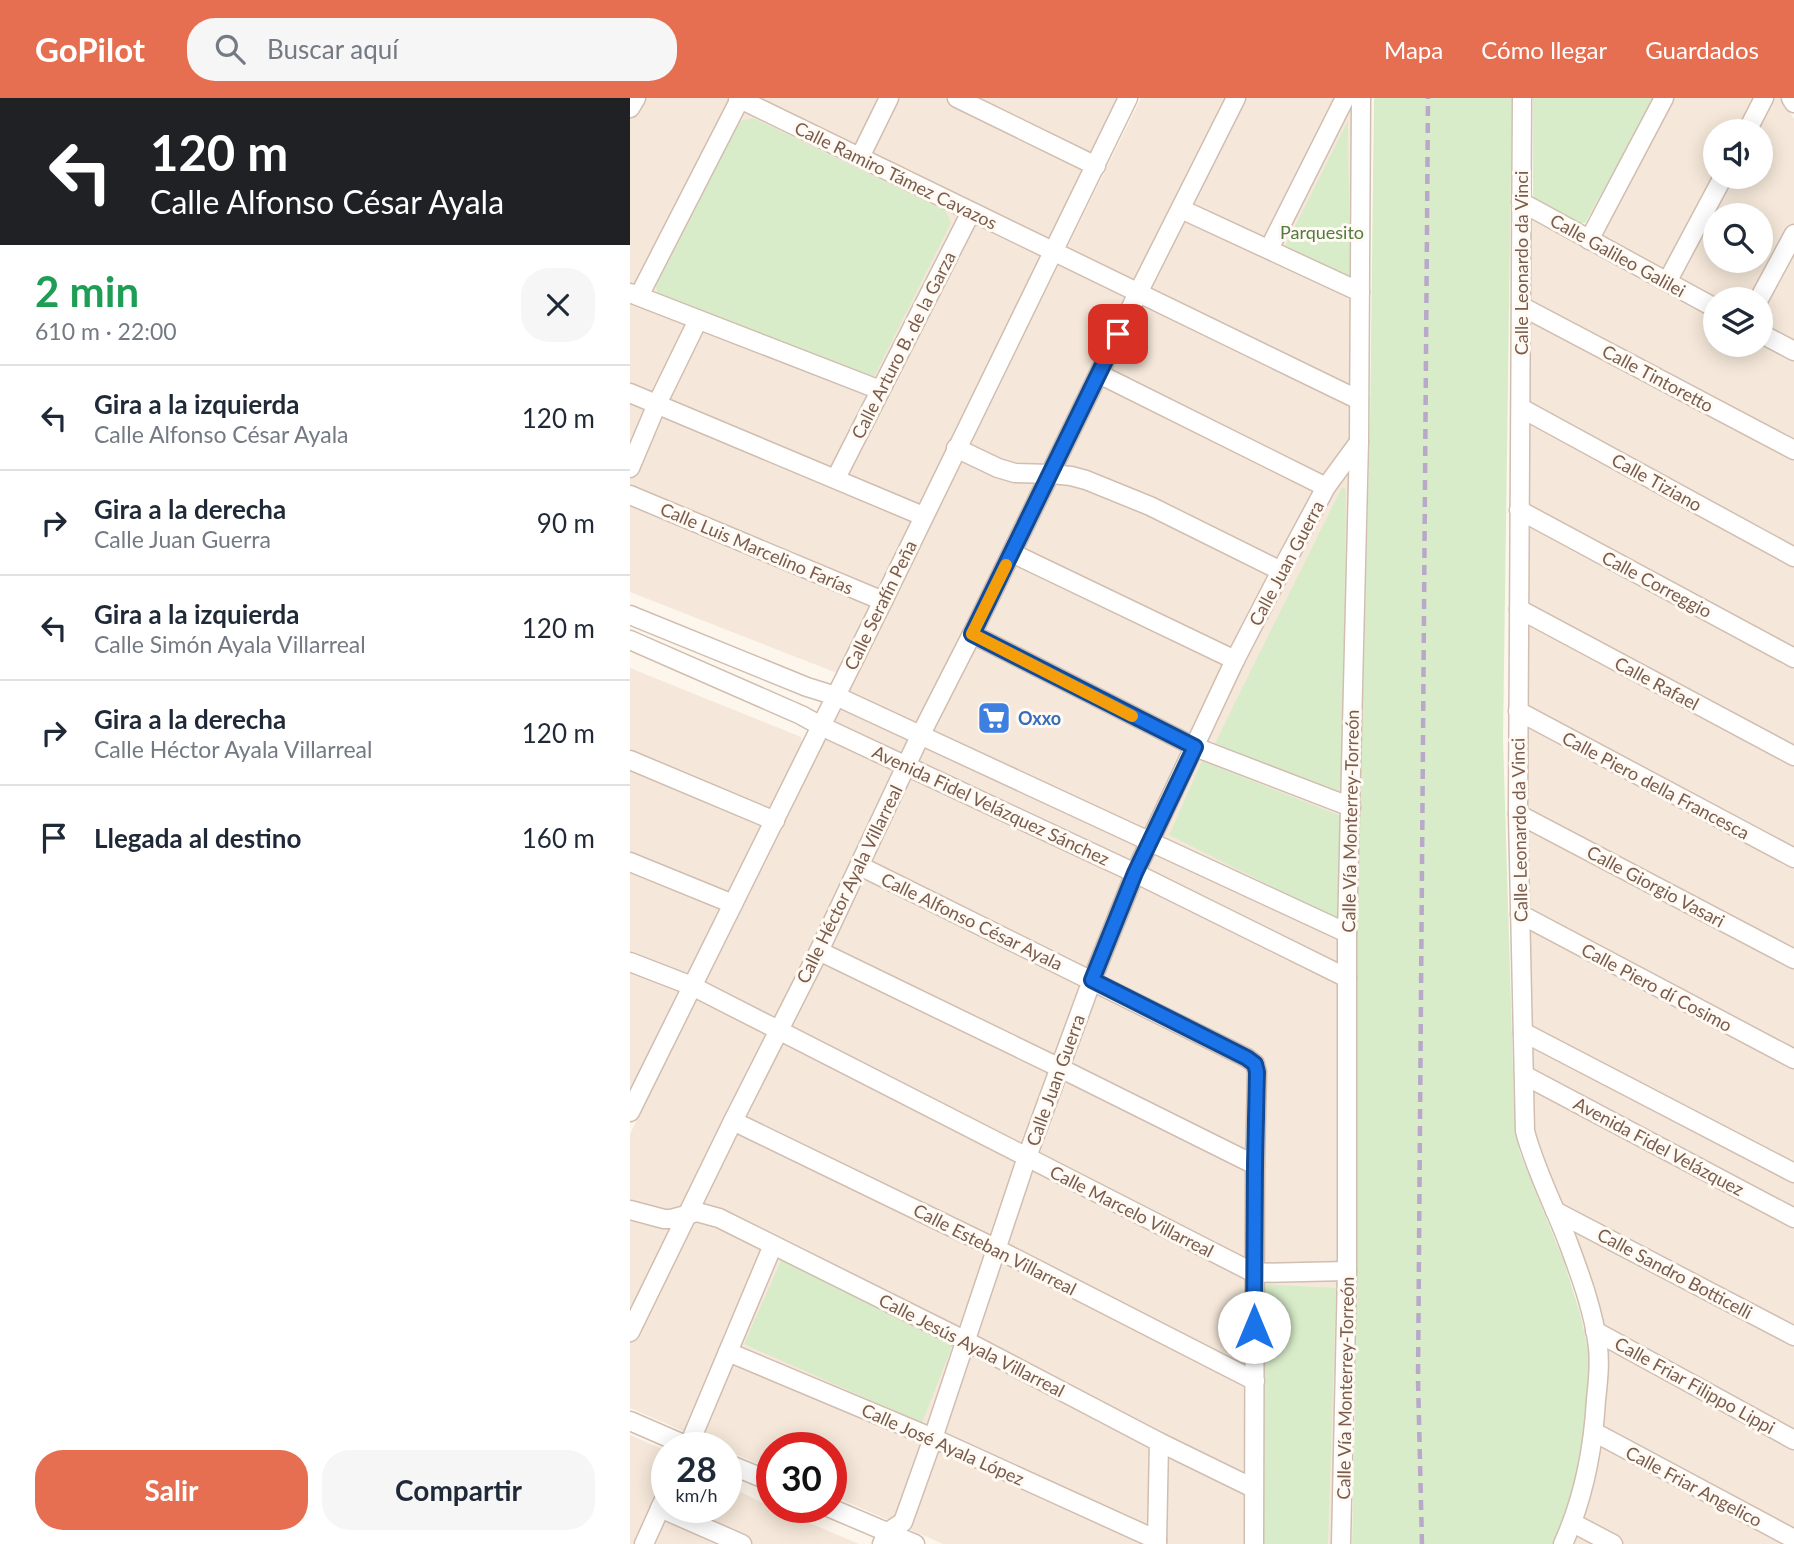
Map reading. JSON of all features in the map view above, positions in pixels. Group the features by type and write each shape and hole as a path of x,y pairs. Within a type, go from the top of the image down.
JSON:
{"street":[{"path":"630,108 636,98"},
{"path":"860,156 889,98"},
{"path":"957,98 1096,166"},
{"name":"Calle Serafín Peña","path":"630,1112 1128,98"},
{"name":"Calle Héctor Ayala Villarreal","path":"630,1332 819,951 921,734 1236,98"},
{"path":"1269,249 1345,98"},
{"name":"Calle Vía Monterrey-Torreón","path":"1341,1544 1347,1271 1347,933 1359,441 1361,98"},
{"name":"Calle Leonardo da Vinci","path":"1522,98 1517,711 1525,1131 1529,1148 1581,1280 1595,1331 1599,1366 1594,1433 1586,1482 1563,1544"},
{"path":"1590,240 1664,98"},
{"path":"1754,119 1765,98"},
{"path":"1791,98 1794,103"},
{"path":"739,99 635,294 880,390"},
{"name":"Calle Ramiro Támez Cavazos","path":"739,99 1359,400"},
{"path":"1667,282 1717,189"},
{"name":"Calle Galileo Galilei","path":"1521,202 1703,302"},
{"path":"1181,209 1360,292"},
{"name":"Calle Arturo B. de la Garza","path":"836,478 971,212"},
{"path":"1765,287 1794,234"},
{"name":"Calle Tintoretto","path":"1521,306 1794,450"},
{"path":"630,468 657,404 698,320"},
{"path":"1773,339 1794,351"},
{"path":"1099,374 1326,487"},
{"path":"630,393 923,516"},
{"name":"Calle Tiziano","path":"1521,408 1794,557"},
{"name":"Calle Juan Guerra","path":"885,1538 903,1522 1027,1157 1092,980 1135,873 1235,660 1281,571 1326,487 1359,441"},
{"path":"956,448 1014,473 1051,474 1086,480 1150,506 1281,571"},
{"name":"Calle Luis Marcelino Farías","path":"630,495 883,601"},
{"name":"Calle Correggio","path":"1519,510 1794,658"},
{"path":"1012,553 1235,660"},
{"name":"Calle Rafael","path":"1519,610 1794,756"},
{"name":"Avenida Fidel Velázquez Sánchez","path":"630,615 807,687 836,696 1347,933"},
{"path":"972,634 1195,747 1351,807"},
{"name":"Avenida Fidel Velázquez Sánchez","path":"630,640 801,715 1135,873 1347,978"},
{"name":"Calle Piero della Francesca","path":"1517,711 1794,858"},
{"path":"630,760 775,821"},
{"name":"Calle Giorgio Vasari","path":"1518,814 1794,958"},
{"path":"630,862 733,904"},
{"name":"Calle Alfonso César Ayala","path":"860,866 1255,1064 1254,1544"},
{"name":"Calle Piero dí Cosimo","path":"1520,914 1794,1059"},
{"path":"819,951 1255,1165"},
{"name":"Calle Marcelo Villarreal","path":"630,962 692,986 1254,1273 1347,1271"},
{"path":"1524,1032 1794,1173"},
{"name":"Avenida Fidel Velázquez","path":"1524,1075 1794,1218"},
{"name":"Calle Esteban Villarreal","path":"733,1121 997,1249 1255,1381"},
{"name":"Calle Jesús Ayala Villarreal","path":"630,1210 664,1219 698,1212 719,1218 1253,1488"},
{"name":"Calle Sandro Botticelli","path":"1555,1211 1794,1336"},
{"path":"695,1432 773,1245"},
{"name":"Calle Friar Filippo Lippi","path":"1595,1331 1794,1440"},
{"name":"Calle José Ayala López","path":"727,1352 933,1438 1157,1542"},
{"path":"630,1421 655,1432"},
{"name":"Calle Friar Angelico","path":"1594,1433 1794,1539"},
{"path":"1157,1542 1158,1442"},
{"path":"847,1517 885,1538 915,1544"},
{"path":"644,1544 653,1523"},
{"path":"703,1523 742,1544"},
{"path":"1573,1523 1613,1544"}],"shaded area":[{"path":"630,98 1119,98 837,673 630,592"},
{"path":"1141,98 1365,98 1333,1544 943,1544 847,1502 847,1432 756,1432 756,1463 742,1457 742,1432 685,1432 630,1408 630,1134"},
{"path":"1672,98 1781,98 1794,119 1794,1544 1569,1544 1594,1482 1607,1361 1534,1140 1531,1119 1527,735 1529,215 1593,249"},
{"path":"630,668 801,737 802,746 630,1098"},
{"path":"630,1435 651,1444 651,1505 633,1544 630,1544"},
{"path":"742,1493 756,1499 756,1523 810,1523 859,1544 656,1544 665,1523 742,1523"}],"green space":[{"path":"1374,98 1512,98 1503,738 1514,1102 1520,1153 1564,1262 1589,1353 1584,1437 1577,1477 1554,1544 1352,1544 1357,929 1370,423"},
{"path":"1533,98 1655,98 1585,223 1579,223 1535,200 1533,196"},
{"path":"753,118 946,211 951,223 873,379 658,297 656,286 740,121"},
{"name":"Parquesito","path":"1348,120 1350,277 1285,246"},
{"path":"1342,487 1346,489 1342,792 1337,795 1217,747 1215,743"},
{"path":"1202,761 1341,816 1340,921 1169,835"},
{"path":"783,1256 953,1344 922,1423 744,1344"},
{"path":"1263,1284 1336,1288 1328,1544 1263,1544"}],"railway":[{"path":"1422,1544 1418,1379 1428,98"}],"slow traffic":[{"path":"1006,565 972,634 1132,716"}],"place":[{"name":"Oxxo","path":"994,718"}],"route":[{"path":"1118,334 972,634 1195,747 1149,841 1092,980 1247,1058 1257,1068 1254,1327"}]}
